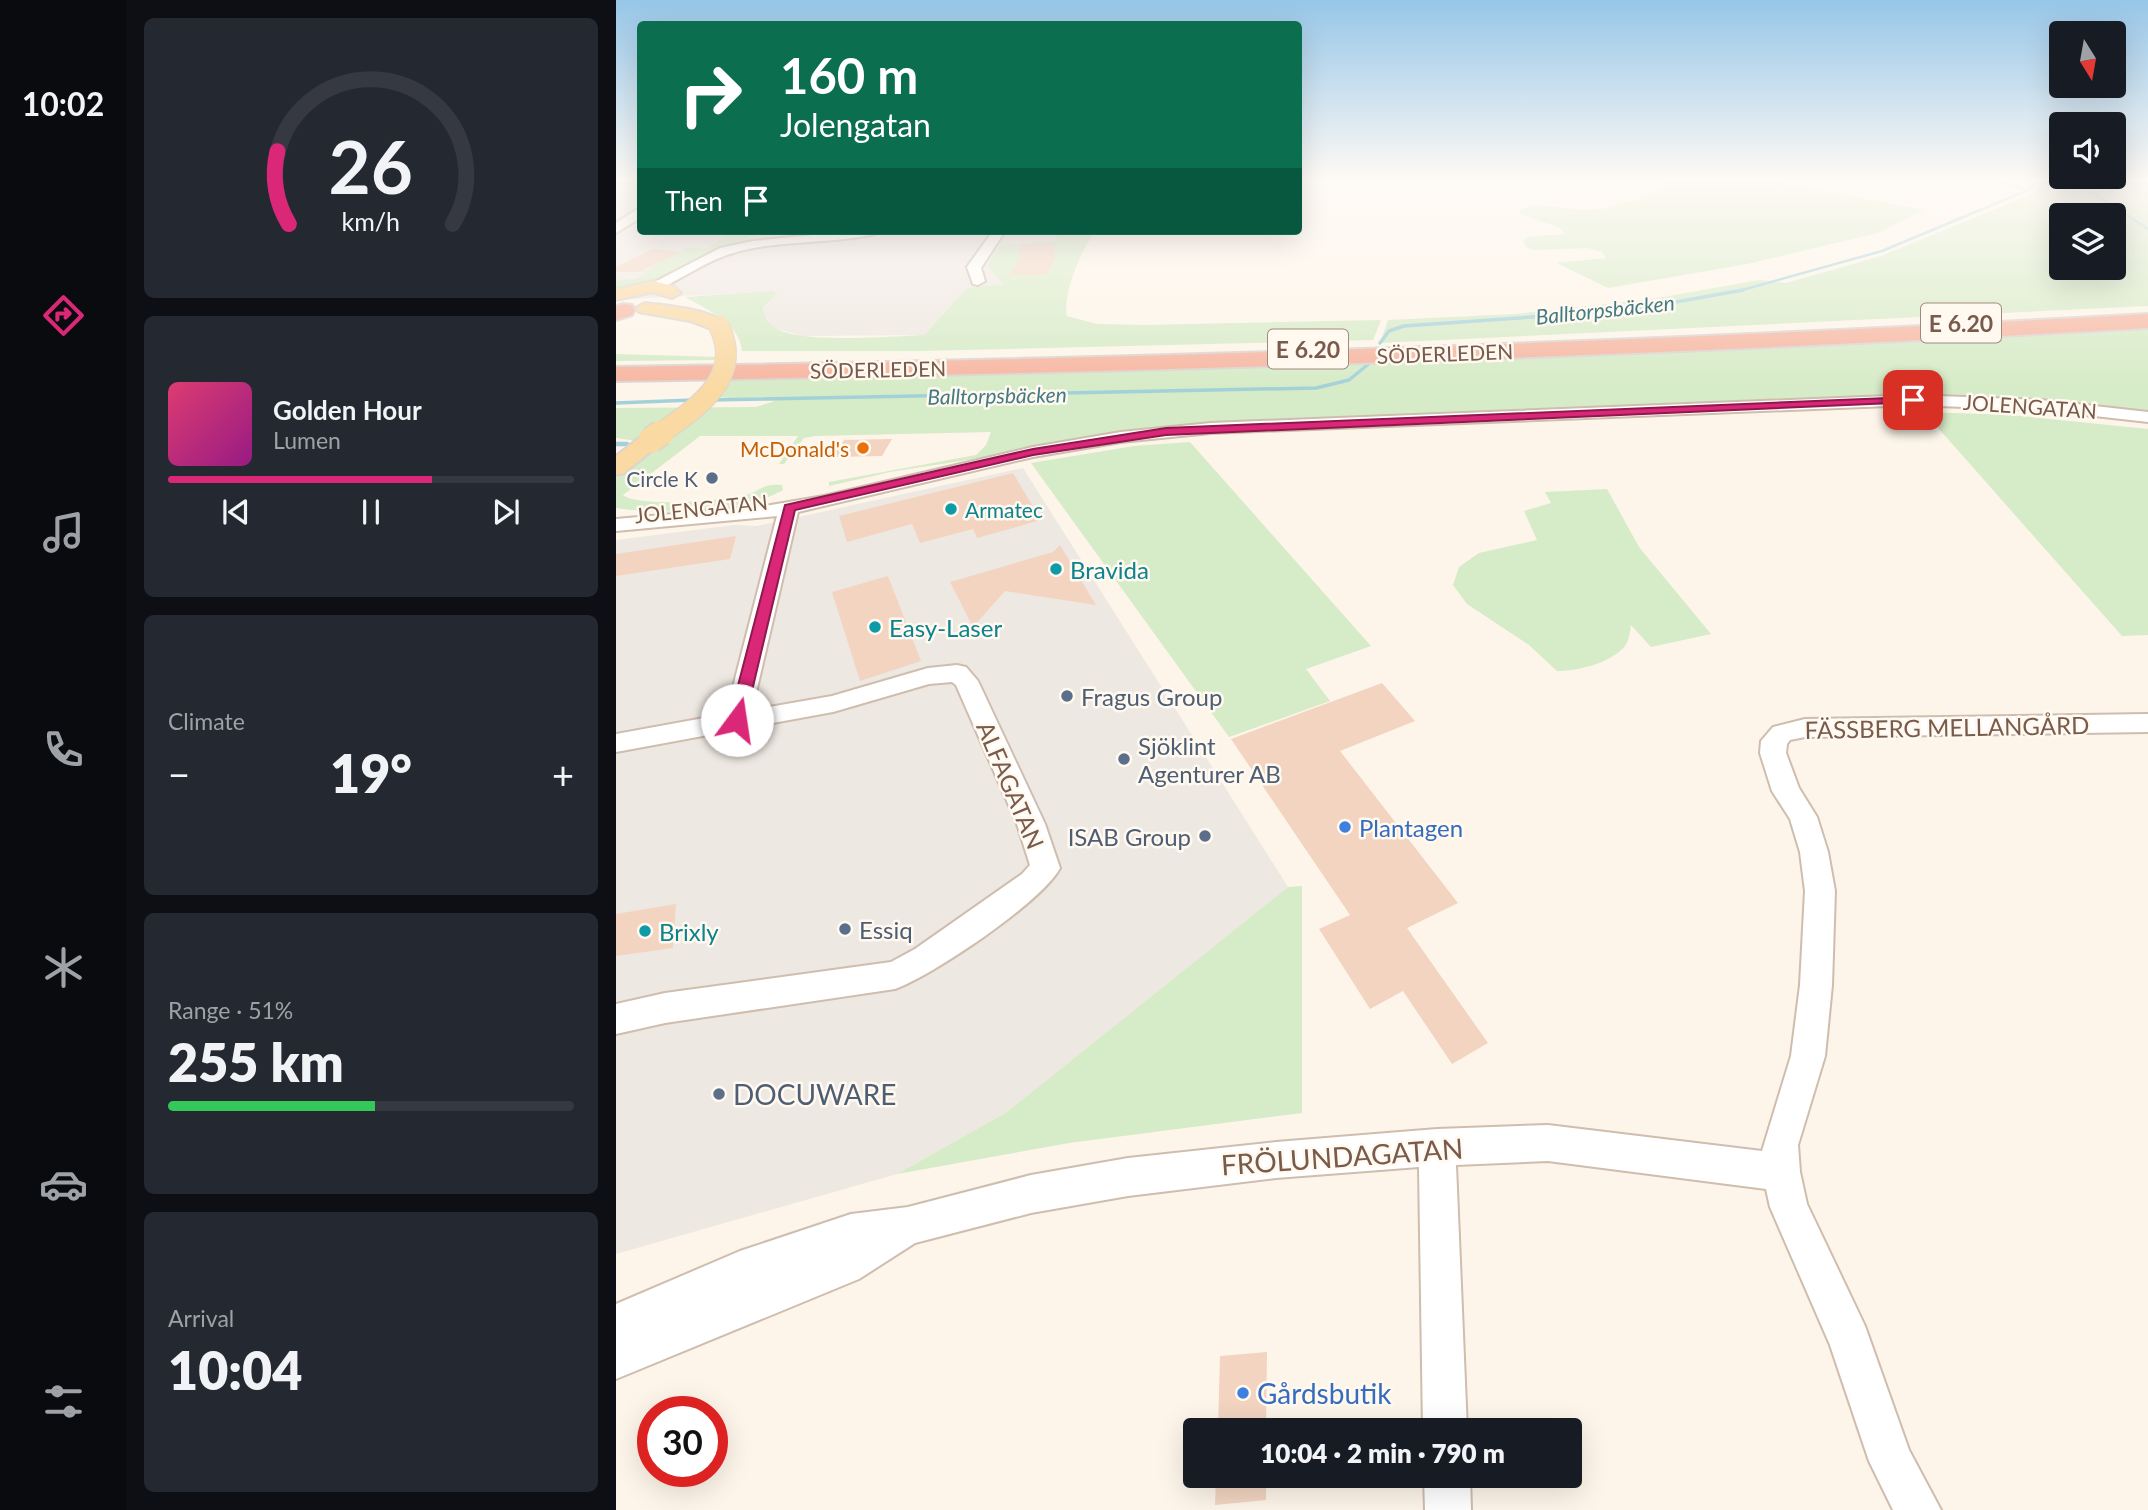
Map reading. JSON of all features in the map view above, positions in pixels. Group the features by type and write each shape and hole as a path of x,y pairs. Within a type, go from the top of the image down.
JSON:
{"highway":[{"name":"SÖDERLEDEN","path":"616,365 1507,342 2148,313"},
{"name":"SÖDERLEDEN","path":"616,374 1490,352 2148,321"},
{"path":"637,352 849,360"},
{"path":"616,383 743,372"}],"main road":[{"path":"616,468 699,404 720,379 729,361 729,345 715,320 671,294 652,287 622,303"},
{"path":"622,303 671,294"},
{"path":"622,303 694,316 719,326"},
{"path":"616,460 651,440"}],"street":[{"path":"652,287 733,248"},
{"path":"978,281 974,267 989,248"},
{"path":"671,294 690,268"},
{"name":"JOLENGATAN","path":"616,515 644,517 719,510 1121,437 1211,428 1913,400 2041,405 2148,417"},
{"name":"JOLENGATAN","path":"616,525 789,508 1033,452"},
{"path":"737,720 789,508"},
{"name":"ALFAGATAN","path":"616,743 833,704 928,676 957,673 966,681 972,693 1031,824 1045,868 1032,883 926,959 895,975 665,1008 616,1019"},
{"name":"FÄSSBERG MELLANGÅRD","path":"1781,1172 1780,1145 1808,1056 1816,985 1820,891 1814,852 1803,817 1786,791 1773,753 1774,741 1782,733 1805,728 2148,723"},
{"name":"FRÖLUNDAGATAN","path":"616,1325 740,1271 851,1233 908,1226 1079,1184 1228,1164 1437,1147 1548,1143 1781,1172"},
{"path":"1437,1147 1445,1418"},
{"path":"1781,1172 1789,1208 1850,1341 1891,1461 1918,1510"},
{"name":"FRÖLUNDAGATAN","path":"616,1358 845,1265 908,1226"},
{"path":"1447,1488 1448,1510"}],"shaded area":[{"path":"616,248 1047,248 1004,284 967,288 924,335 803,336 774,328 765,316 763,307 772,291 616,300"},
{"path":"1023,468 1288,887 1007,1112 897,1174 616,1254 616,540 734,525 757,526"}],"green space":[{"path":"687,248 720,248 664,279 616,288 616,280 636,279 647,273 643,272"},
{"path":"998,248 1085,248 1070,284 1067,316 1097,324 1381,320 1373,340 921,351 742,351 740,341 729,325 685,297 772,291 777,293 763,307 767,320 784,332 801,336 845,338 924,335 967,288 1003,284 988,266"},
{"path":"1529,248 1575,248 1533,250"},
{"path":"1590,248 1813,248 1747,264 1608,288 1557,263 1606,258 1602,252"},
{"path":"1899,248 2049,248 2049,280 2126,280 2126,248 2148,248 2148,306 1380,343 1388,320 1516,314 1652,299 1759,280 1786,283"},
{"path":"2148,328 2148,412 2100,405 1941,395 1219,422 1116,431 1011,453 890,472 829,486 829,482 976,455 986,445 991,432 815,436 804,438 784,464 779,464 798,436 700,436 623,495 647,501 686,502 741,496 772,485 782,485 783,490 767,498 725,508 655,511 616,508 616,478 673,436 637,441 616,438 616,408 756,407 775,401 715,397 729,381 1371,362"},
{"path":"616,354 721,357 720,360 616,361"},
{"path":"1924,412 2011,415 2148,429 2148,635 2122,636"},
{"path":"1190,442 1371,646 1306,669 1330,701 1229,737 1031,463 1134,446"},
{"path":"1607,489 1639,547 1711,634 1651,647 1631,625 1625,646 1611,657 1584,668 1557,671 1529,645 1467,604 1453,585 1459,567 1479,553 1537,540 1524,511 1551,503 1545,492"},
{"path":"1302,886 1302,1113 1069,1143 897,1174 1007,1112 1288,887"}],"building":[{"path":"1019,248 1054,248 1056,258 1046,275 1009,275 1020,260"},
{"path":"653,249 681,252 640,272 616,272 616,267"},
{"name":"McDonald's","path":"892,439 882,456 833,457 844,440"},
{"name":"Armatec","path":"1013,473 1041,520 977,538 973,529 920,543 912,524 847,542 839,516"},
{"path":"736,536 730,559 616,576 616,554"},
{"path":"1060,545 1096,605 1005,591 973,627 950,582 1053,552"},
{"name":"Easy-Laser","path":"888,576 921,661 860,681 832,592"},
{"name":"Plantagen","path":"1382,683 1415,721 1340,751 1458,903 1407,928 1488,1043 1452,1064 1403,991 1370,1009 1319,929 1350,915 1231,739"},
{"name":"Brixly","path":"676,904 673,948 616,956 616,914"},
{"name":"Gårdsbutik","path":"1267,1352 1266,1418 1218,1418 1220,1356"},
{"path":"1216,1488 1266,1488 1266,1500 1215,1505"}],"waterway":[{"name":"Balltorpsbäcken","path":"1741,290 1888,248"},
{"name":"Balltorpsbäcken","path":"1380,343 1389,331 1404,326 1631,310 1741,290"},
{"name":"Balltorpsbäcken","path":"1735,292 1741,290"},
{"name":"Balltorpsbäcken","path":"710,400 1316,388 1349,380 1371,362"},
{"name":"Balltorpsbäcken","path":"616,403 693,400"},
{"name":"Balltorpsbäcken","path":"616,444 627,444"}],"place":[{"name":"McDonald's","path":"863,448"},
{"name":"Circle K","path":"712,478"},
{"name":"Armatec","path":"951,509"},
{"name":"Bravida","path":"1056,569"},
{"name":"Easy-Laser","path":"875,627"},
{"name":"Fragus Group","path":"1067,696"},
{"name":"Sjöklint Agenturer AB","path":"1124,759"},
{"name":"Plantagen","path":"1345,827"},
{"name":"ISAB Group","path":"1205,836"},
{"name":"Essiq","path":"845,929"},
{"name":"Brixly","path":"645,931"},
{"name":"DOCUWARE","path":"719,1094"},
{"name":"Gårdsbutik","path":"1243,1393"}],"route":[{"path":"737,720 789,508 1033,452 1166,432 1255,426 1913,400"}]}
